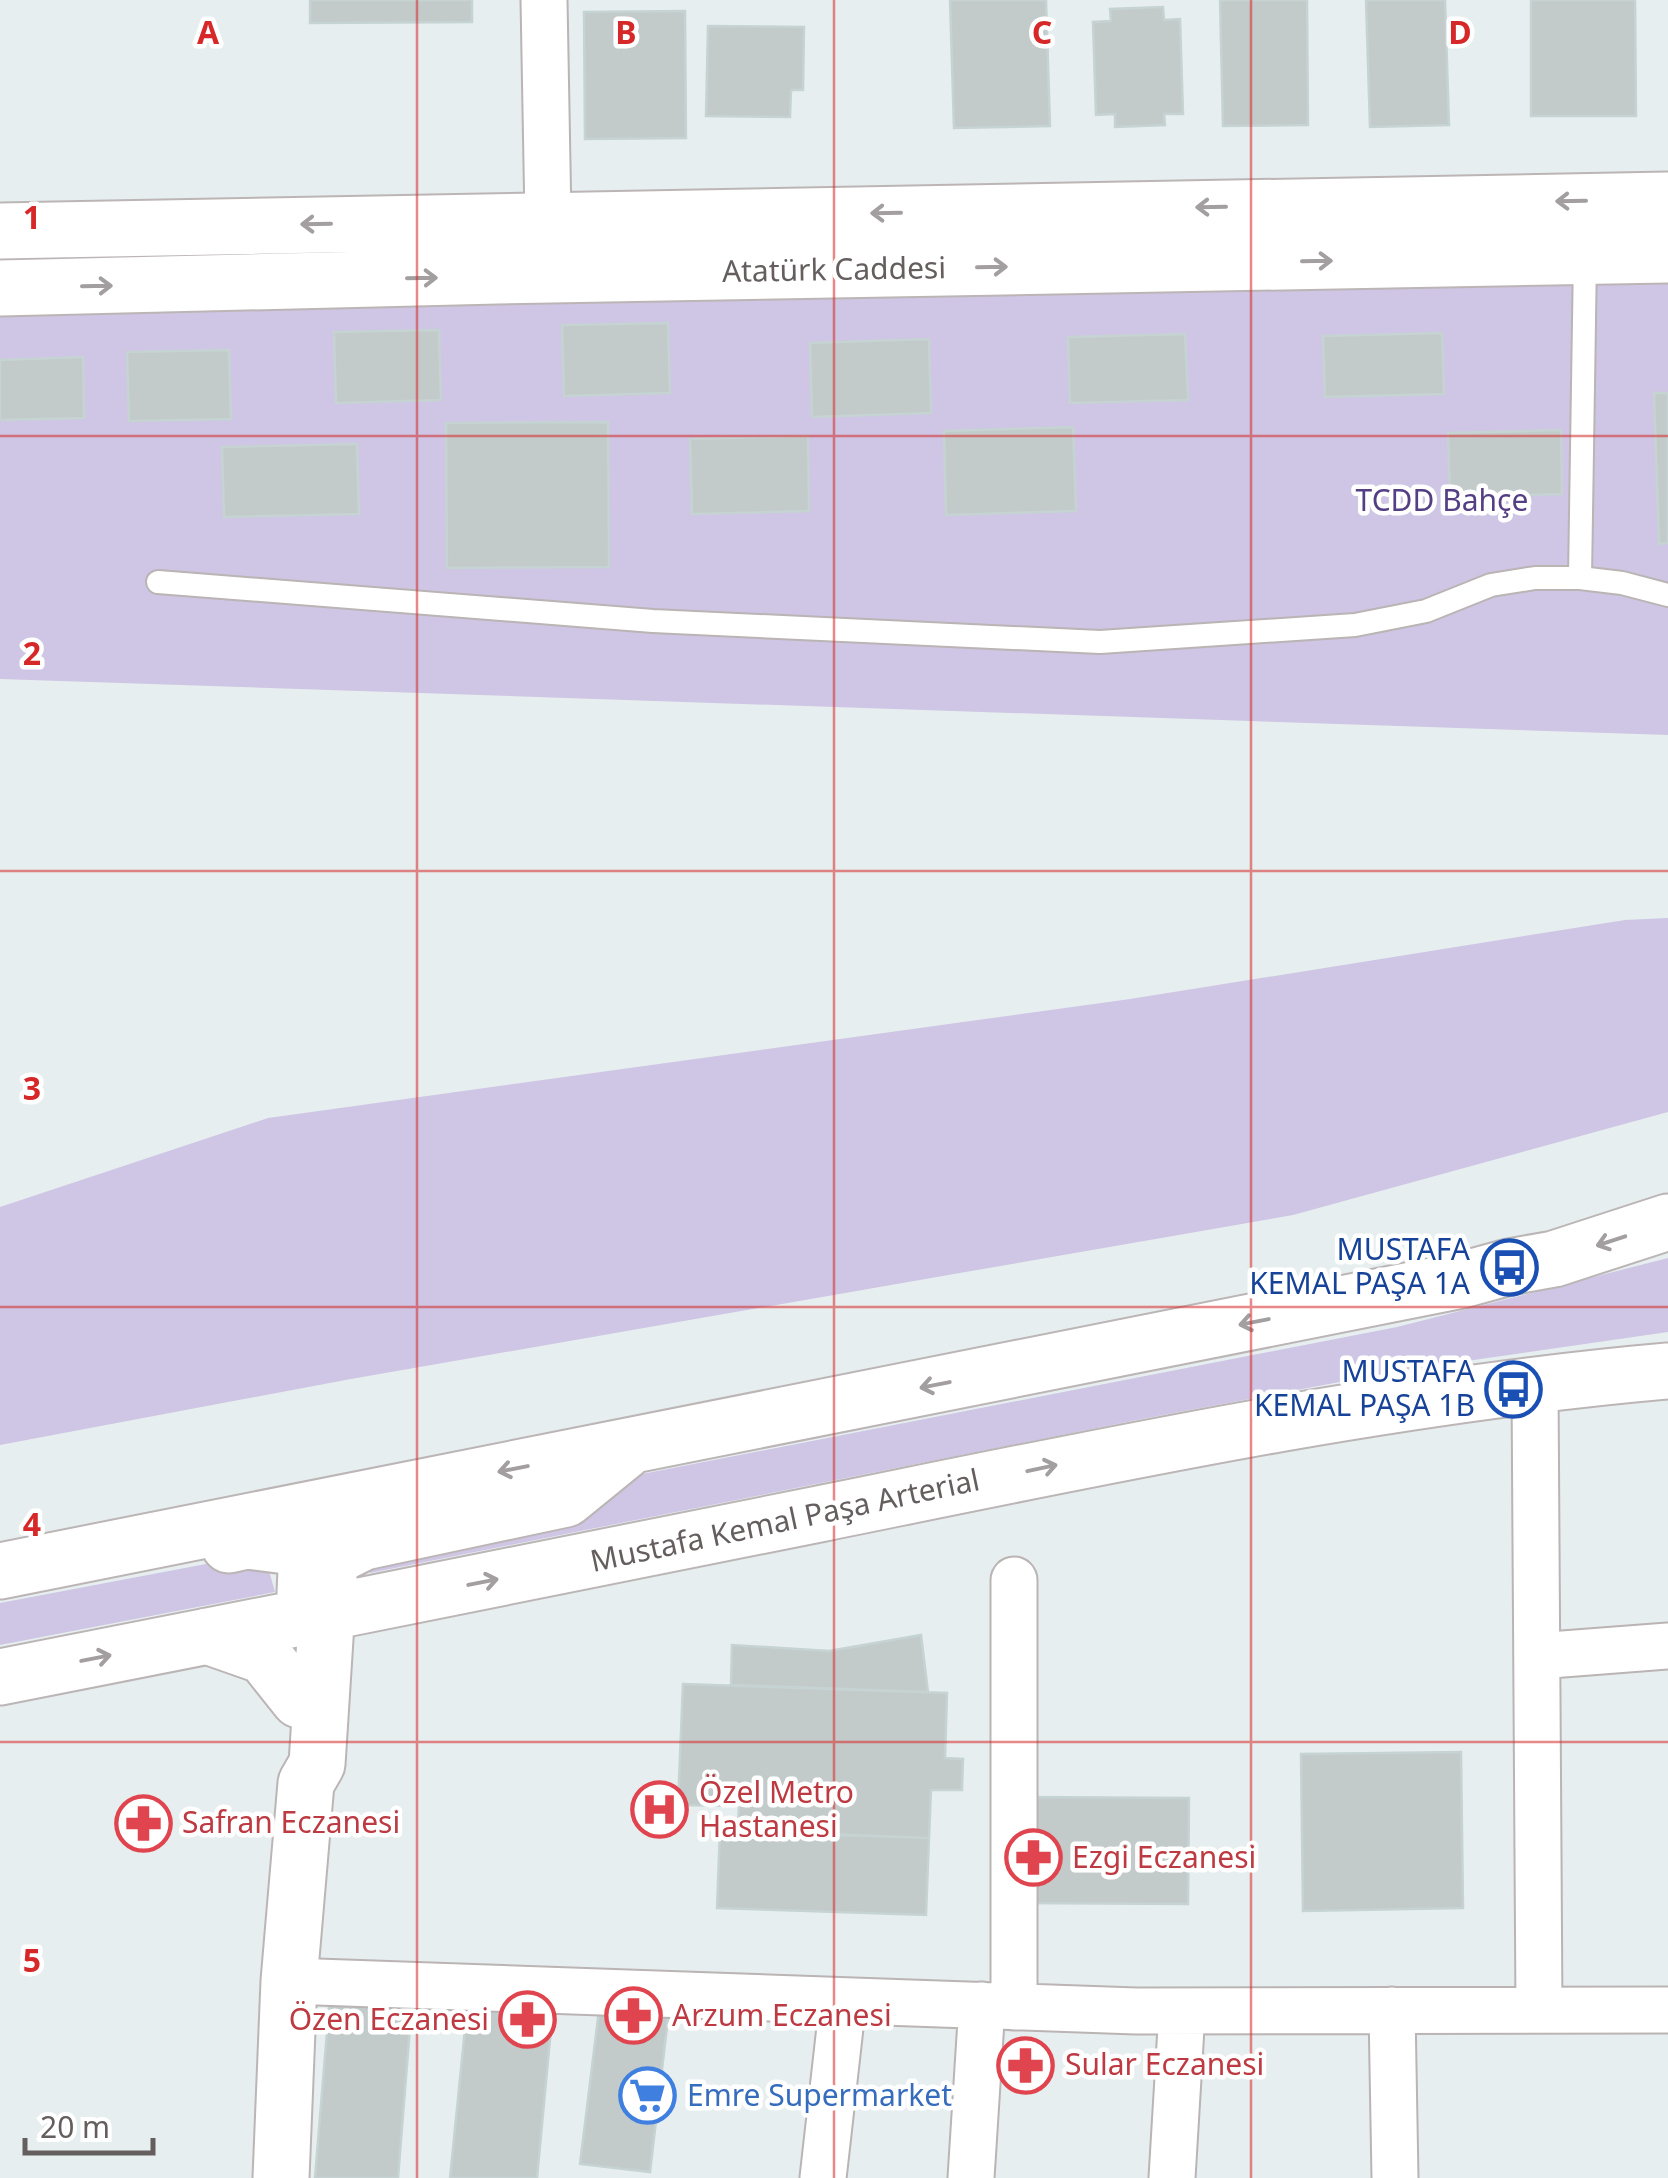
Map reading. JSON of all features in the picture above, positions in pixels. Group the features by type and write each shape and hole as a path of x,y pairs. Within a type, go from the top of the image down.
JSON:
{"main road":[{"name":"Atatürk Caddesi","path":"0,230 1668,200"},
{"name":"Atatürk Caddesi","path":"0,288 1668,255"},
{"path":"0,1571 1554,1259 1668,1222"},
{"name":"Mustafa Kemal Paşa Arterial","path":"0,1676 207,1636 316,1598 400,1598 1303,1418 1668,1372"},
{"path":"316,1598 364,1542 566,1499 631,1446"},
{"path":"122,1548 148,1563 247,1541 294,1547 316,1598 310,1700 295,1760 306,1783 288,1981 282,2178"},
{"path":"310,1700 353,1643 400,1598"},
{"path":"207,1636 264,1656 310,1700"}],"street":[{"path":"544,0 548,219"},
{"path":"1539,2010 1538,1656 1554,1384"},
{"path":"970,2178 998,2006 1014,1580"},
{"path":"1538,1656 1668,1646"},
{"path":"288,1981 1182,2011 1539,2010 1667,2018"},
{"path":"823,2178 843,2001"},
{"path":"1392,2010 1396,2178"},
{"path":"1172,2178 1182,2011"}],"lane":[{"path":"1580,578 1585,256"},
{"path":"158,582 653,621 1100,642 1355,625 1426,610 1490,585 1535,578 1622,583 1668,594"}],"green space":[{"name":"TCDD Bahçe","path":"1668,270 1668,735 0,679 0,309"},
{"path":"1668,918 1668,1112 1293,1215 351,1379 0,1445 0,1207 268,1118 1130,999 1625,920"},
{"path":"1668,1258 1668,1332 1404,1370 370,1573 364,1553 552,1514 642,1474 1397,1327"},
{"path":"264,1553 275,1592 0,1645 0,1603"}],"building":[{"path":"310,0 472,0 472,22 310,23"},
{"path":"950,0 1046,0 1050,126 954,128"},
{"path":"1220,0 1307,0 1308,125 1223,126"},
{"path":"1366,0 1445,0 1449,125 1370,127"},
{"path":"1531,0 1635,0 1636,116 1531,116"},
{"path":"1163,7 1164,20 1180,19 1183,114 1164,114 1165,125 1115,127 1115,114 1096,115 1093,22 1111,21 1110,9"},
{"path":"685,11 686,138 585,139 584,12"},
{"path":"708,26 804,27 803,90 791,90 790,117 706,116"},
{"path":"668,323 670,393 564,396 562,325"},
{"path":"439,330 441,400 336,403 334,332"},
{"path":"1442,333 1444,394 1325,397 1323,336"},
{"path":"1185,334 1188,400 1070,403 1068,337"},
{"path":"929,339 931,413 812,417 810,343"},
{"path":"229,350 231,419 129,421 127,352"},
{"path":"83,357 84,418 0,420 0,360"},
{"path":"1654,393 1668,393 1668,543 1659,544"},
{"path":"608,422 609,567 447,568 446,423"},
{"path":"1073,427 1076,511 946,515 944,431"},
{"path":"1561,430 1562,494 1450,497 1448,433"},
{"path":"808,436 809,511 692,514 690,439"},
{"path":"357,444 359,514 224,517 222,447"},
{"path":"921,1635 928,1692 731,1685 732,1645 829,1651"},
{"path":"683,1684 947,1693 945,1758 963,1759 962,1790 931,1790 929,1838 738,1832 739,1806 678,1805"},
{"path":"1461,1752 1463,1908 1303,1911 1301,1754"},
{"path":"1022,1797 1189,1798 1188,1904 1022,1903"},
{"path":"720,1830 929,1838 926,1915 717,1908"},
{"path":"330,1995 412,2002 398,2178 315,2178"},
{"path":"467,2009 552,2018 537,2178 450,2178"},
{"path":"599,2010 668,2018 650,2172 580,2164"}],"place":[{"name":"MUSTAFA KEMAL PAŞA 1A","path":"1509,1267"},
{"name":"MUSTAFA KEMAL PAŞA 1B","path":"1514,1389"},
{"name":"Özel Metro Hastanesi","path":"660,1810"},
{"name":"Safran Eczanesi","path":"143,1823"},
{"name":"Ezgi Eczanesi","path":"1033,1858"},
{"name":"Arzum Eczanesi","path":"633,2016"},
{"name":"Özen Eczanesi","path":"528,2020"},
{"name":"Sular Eczanesi","path":"1026,2065"},
{"name":"Emre Supermarket","path":"648,2096"}]}
